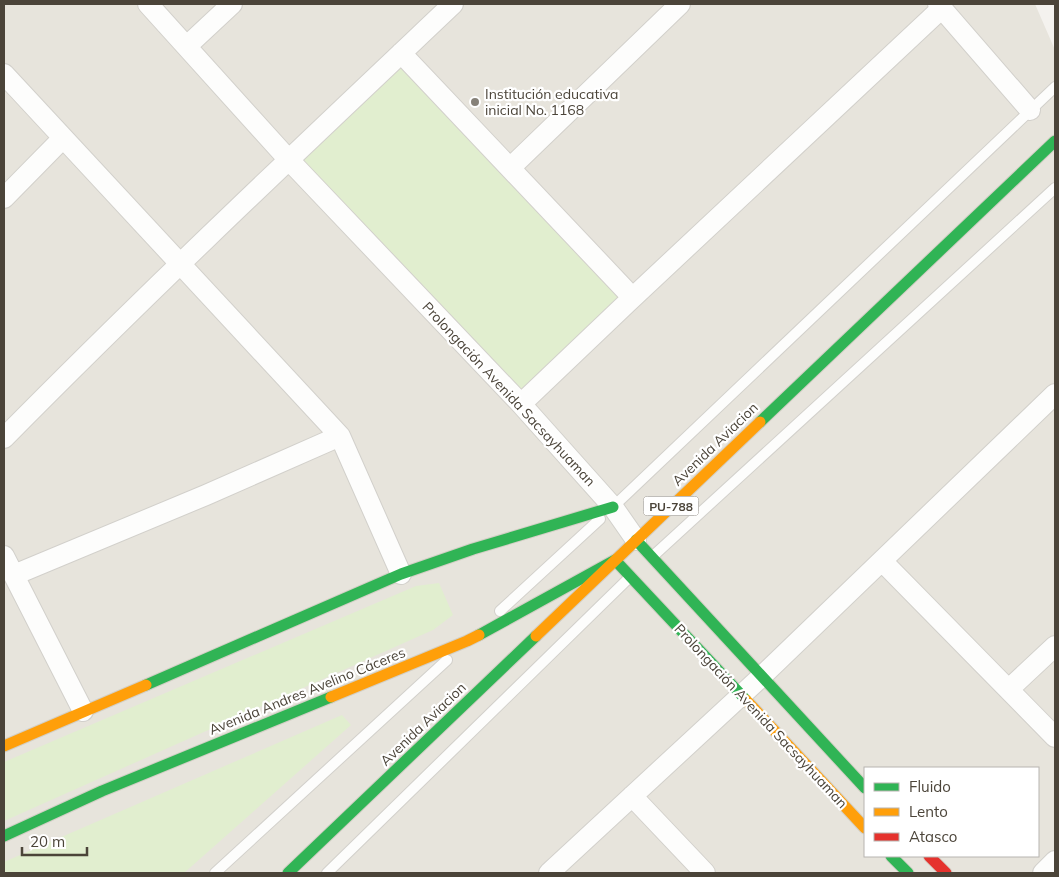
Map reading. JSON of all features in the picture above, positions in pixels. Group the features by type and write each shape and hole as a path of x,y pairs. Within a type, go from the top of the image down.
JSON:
{"main road":[{"name":"Avenida Aviacion","path":"288,873 1055,141"},
{"path":"4,746 401,574 473,549 613,507"},
{"name":"Prolongación Avenida Sacsayhuaman","path":"636,540 641,567 741,695 864,827"},
{"name":"Prolongación Avenida Sacsayhuaman","path":"615,560 641,567 761,677 864,787"},
{"name":"Avenida Andres Avelino Cáceres","path":"4,836 102,791 467,641 615,560"},
{"path":"892,857 908,873"},
{"path":"930,857 946,873"}],"street":[{"name":"Prolongación Avenida Sacsayhuaman","path":"148,4 288,159 521,404 613,507 636,540"},
{"path":"187,46 232,4"},
{"path":"4,438 78,363 288,159 453,4"},
{"path":"510,168 680,4"},
{"path":"521,404 940,6 1030,110"},
{"path":"401,53 632,297"},
{"path":"4,74 179,265 340,436 401,574"},
{"path":"4,198 63,138"},
{"path":"549,873 761,677 1055,394"},
{"path":"14,575 206,495 340,436"},
{"path":"4,556 83,711"},
{"path":"882,561 1055,738"},
{"path":"1009,689 1055,646"},
{"path":"632,796 705,873"},
{"path":"1043,873 1055,861"}],"lane":[{"path":"216,873 613,507 1055,87"},
{"path":"327,873 641,567 1055,188"}],"shaded area":[{"path":"4,4 1035,4 1055,50 1055,873 4,873"}],"green space":[{"path":"401,53 632,297 521,404 288,159"},
{"path":"439,583 453,615 433,630 4,821 4,762 416,586"},
{"path":"342,715 351,725 184,873 4,873 4,862"}],"traffic: fast":[{"path":"760,422 1055,141"},
{"path":"146,685 401,574 473,549 613,507"},
{"path":"636,540 864,787"},
{"path":"479,635 615,560 746,700"},
{"path":"288,873 536,636"},
{"path":"4,836 102,791 331,697"},
{"path":"892,857 908,873"}],"traffic: slow":[{"path":"536,636 760,422"},
{"path":"331,697 479,635"},
{"path":"4,746 146,685"},
{"path":"746,700 864,827"}],"traffic: jam":[{"path":"930,857 946,873"}],"place":[{"name":"Institución educativa inicial No. 1168","path":"475,102"}]}
